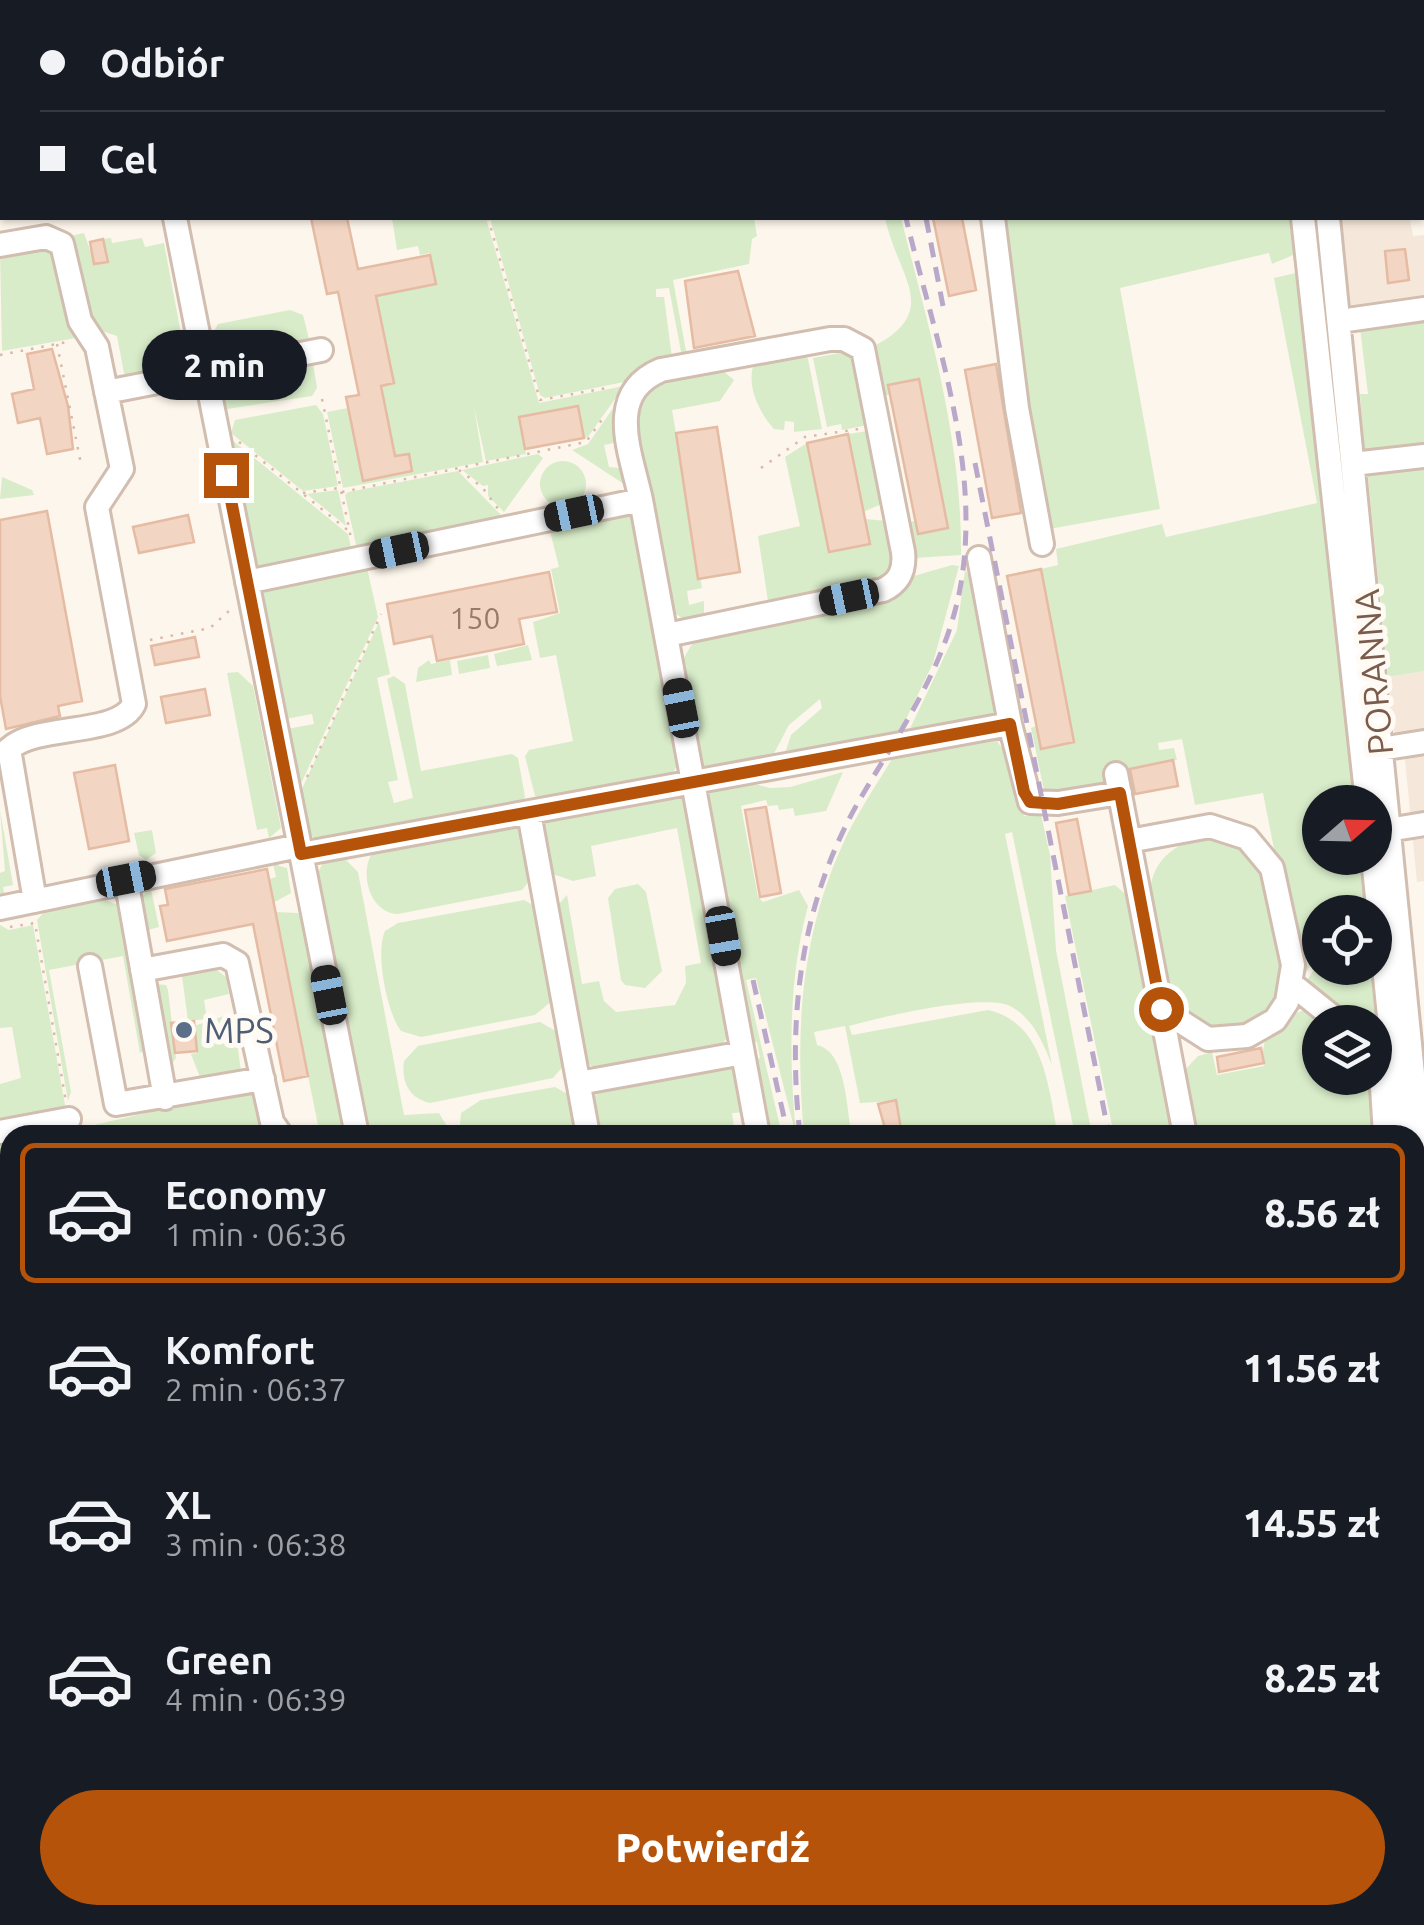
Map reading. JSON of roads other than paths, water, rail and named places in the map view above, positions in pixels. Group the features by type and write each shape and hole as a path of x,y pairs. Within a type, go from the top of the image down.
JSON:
{"street":[{"path":"993,220 1017,408 1042,544"},
{"path":"1303,220 1365,785"},
{"name":"PORANNA","path":"1328,220 1384,785"},
{"path":"176,224 220,439 243,592 291,803 354,1125"},
{"path":"0,245 46,237 62,244 80,322 91,337 106,392 122,474 99,498 97,507 134,704 119,719 25,739 9,749 35,901"},
{"path":"1340,321 1424,309"},
{"path":"667,636 883,590 897,581 904,558 865,354 858,344 844,339 661,370 638,383 624,408 756,1125"},
{"path":"106,392 321,350"},
{"path":"1353,464 1424,456"},
{"path":"243,592 356,559 641,500"},
{"path":"979,558 1024,792 1030,802 1058,804 1118,784 1183,1125"},
{"path":"0,908 126,879 529,813 1010,724"},
{"path":"1380,749 1424,742"},
{"path":"529,813 586,1125"},
{"path":"1392,829 1424,824"},
{"path":"1129,841 1210,826 1246,838 1272,868 1293,985 1275,1020 1262,1030 1192,1054 1175,1080"},
{"name":"PORANNA","path":"1392,869 1418,1125"},
{"path":"1375,875 1400,1125"},
{"path":"126,879 166,1098"},
{"path":"142,970 222,955 233,958 240,969 274,1125"},
{"path":"90,966 112,1099 122,1106 263,1079"},
{"path":"1293,985 1318,1005"},
{"path":"1161,1009 1194,1033 1220,1042"},
{"path":"579,1082 744,1053"},
{"path":"1382,1095 1384,1125"},
{"path":"37,1125 69,1119"}],"railway":[{"path":"799,1125 797,1004 811,920 823,879 860,799 932,672 944,646 960,589 965,542 960,448 907,220"},
{"path":"926,220 943,306"},
{"path":"975,463 1107,1125"},
{"path":"753,980 786,1125"}],"place":[{"name":"MPS","path":"184,1030"}]}
